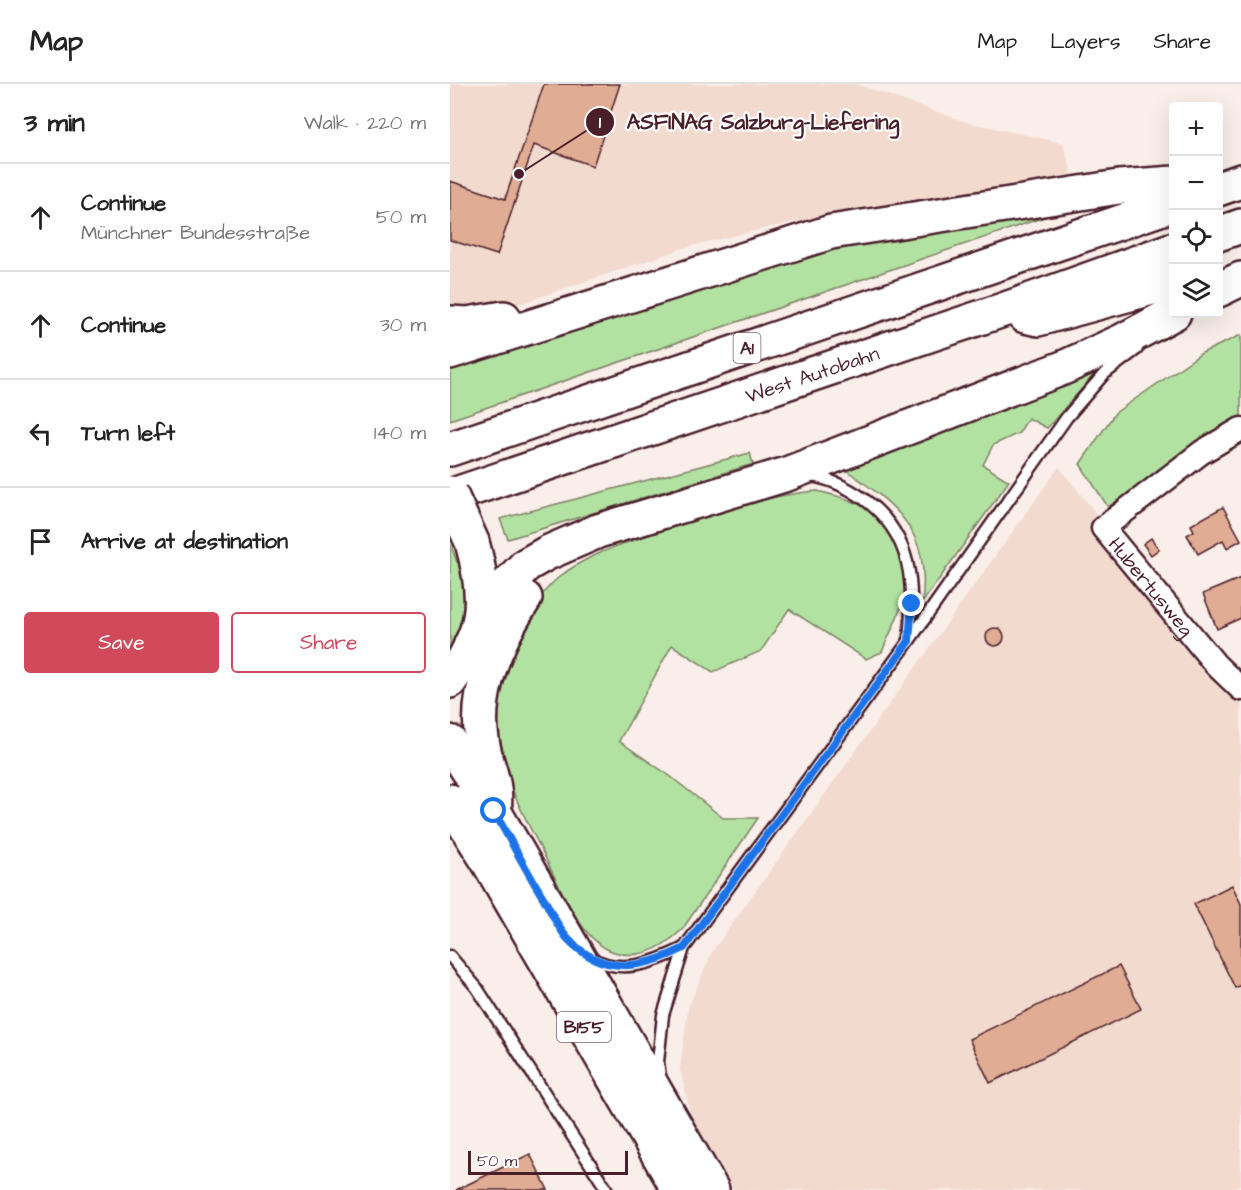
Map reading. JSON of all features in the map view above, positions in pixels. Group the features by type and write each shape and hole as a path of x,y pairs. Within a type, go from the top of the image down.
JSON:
{"main road":[{"path":"1223,179 1241,179"},
{"path":"1223,187 1241,179"},
{"path":"450,352 794,241 831,232 1108,188 1169,183"},
{"name":"A1","path":"450,450 1169,205"},
{"path":"1223,232 1241,226"},
{"path":"450,324 497,320 705,252 794,241"},
{"name":"West Autobahn","path":"450,494 1003,310 1169,250"},
{"path":"1223,267 1241,262"},
{"path":"1223,288 1241,279"},
{"path":"1003,310 1038,319 1169,283"},
{"path":"494,811 497,792 482,740 480,717 484,685 497,648 527,595 549,571 576,554 1062,368 1122,341 1166,317"},
{"path":"450,681 506,585 526,565 547,553 598,531 784,474"},
{"path":"450,494 472,542 483,596 481,620 471,644"},
{"name":"B155","path":"450,742 494,811 712,1190"},
{"name":"B155","path":"450,801 489,863 679,1190"}],"street":[{"name":"Hubertusweg","path":"1241,429 1202,452 1103,528 1216,665 1241,689"}],"lane":[{"path":"663,1103 658,1062 663,1015 684,948 909,641 1067,417 1104,374 1152,337 1166,317"},
{"path":"784,474 816,476 846,486 885,514 901,543 911,571 912,604 909,641"},
{"path":"567,938 591,957 608,965 626,967 661,960 684,948"},
{"path":"450,956 477,988 607,1190"}],"shaded area":[{"path":"450,84 855,84 966,122 1063,143 1075,185 793,222 690,246 519,304 484,309 456,308 450,306"},
{"path":"1059,467 1097,515 1088,526 1150,602 1241,700 1241,1184 1230,1190 734,1190 691,1116 680,1069 688,1008 712,952"}],"green space":[{"path":"1068,209 450,420 450,366 841,240"},
{"path":"1241,335 1241,421 1108,507 1080,464 1115,413 1202,353"},
{"path":"1107,360 1047,428 1028,418 1019,433 993,445 983,465 1009,481 922,603 921,556 906,522 879,495 843,468"},
{"path":"750,453 753,464 508,539 500,519"},
{"path":"817,491 848,500 870,511 888,532 898,554 904,577 904,596 882,652 866,659 789,609 761,651 713,672 672,645 619,741 670,776 723,818 758,818 682,930 666,943 648,952 629,955 609,950 597,943 587,932 568,903 524,815 503,764 496,716 499,690 507,663 520,634 546,590 571,568 585,560 631,541 746,504"},
{"path":"450,543 457,562 463,563 466,588 462,622 450,657"}],"building":[{"path":"544,84 620,84 593,166 534,145 497,255 450,240 450,181 505,199"},
{"path":"1223,507 1241,540 1227,548 1223,540 1198,554 1187,535 1194,531 1191,525"},
{"path":"1151,538 1159,549 1151,555 1143,544"},
{"path":"1241,578 1241,618 1217,629 1203,594"},
{"path":"995,628 1003,633 1004,637 999,645 995,646 987,641 986,637 991,629"},
{"path":"1232,885 1241,904 1241,985 1235,988 1194,904"},
{"path":"1119,966 1141,1009 990,1083 969,1039"},
{"path":"530,1154 548,1190 456,1190"}],"place":[{"name":"ASFINAG Salzburg-Liefering","path":"519,174"}],"route":[{"path":"494,811 567,938 591,957 608,965 626,967 661,960 684,948 909,641 912,604"}]}
